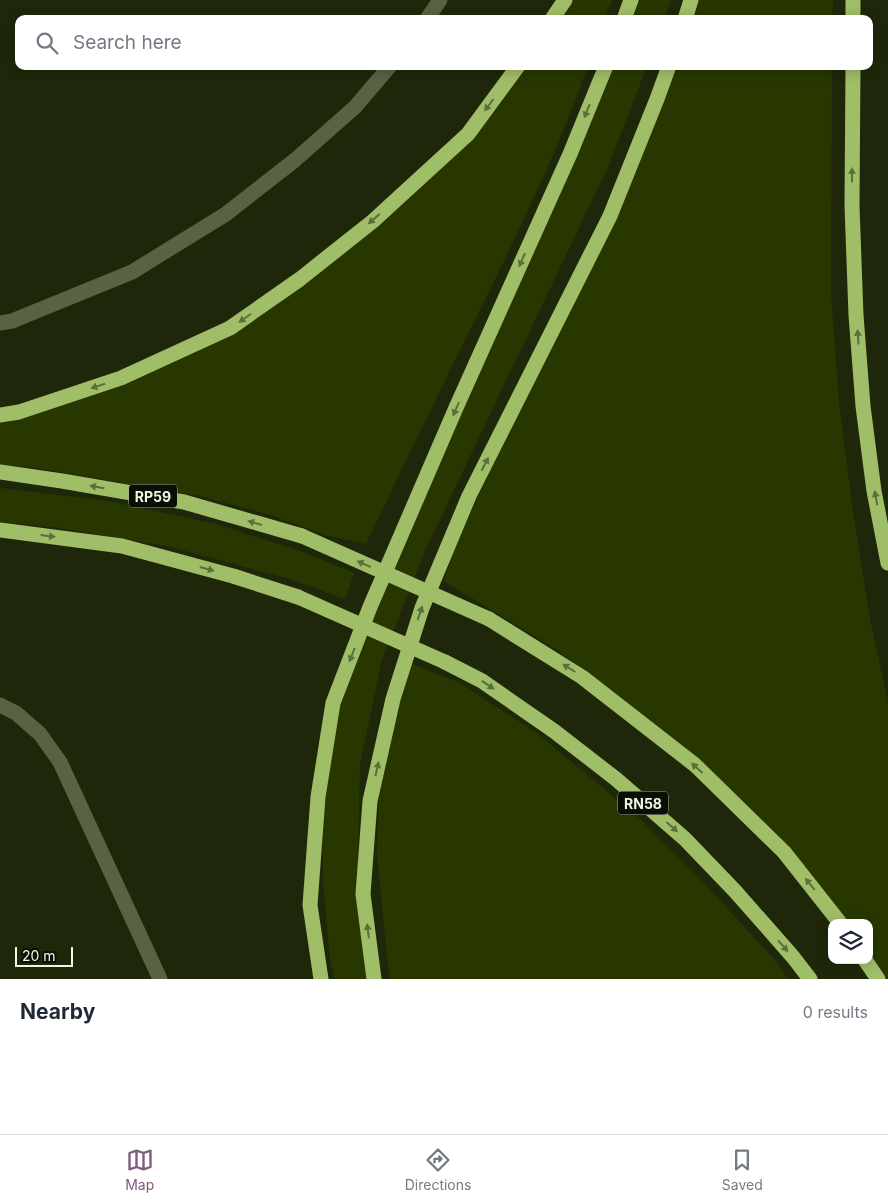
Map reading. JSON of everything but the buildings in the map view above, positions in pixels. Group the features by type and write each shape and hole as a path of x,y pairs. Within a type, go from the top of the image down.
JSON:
{"highway":[{"path":"555,15 565,0"},
{"path":"625,15 631,0"},
{"path":"686,15 691,0"},
{"path":"853,0 853,15"},
{"path":"0,415 19,412 121,378 230,328 300,279 373,221 468,134 515,70"},
{"path":"321,979 310,905 318,797 333,703 370,607 570,154 604,70"},
{"path":"374,979 364,894 370,801 392,699 422,608 469,496 610,216 668,70"},
{"path":"853,70 852,206 857,333 863,406 874,491 888,563"},
{"name":"RP59","path":"0,472 62,480 184,502 302,536 489,619 582,677 695,765 784,852 837,919"},
{"name":"RN58","path":"0,530 122,546 233,576 298,597 445,662 482,681 554,731 616,779 685,839 735,891 810,979"},
{"path":"868,964 878,979"}],"street":[{"path":"430,15 440,0"},
{"path":"0,324 12,321 132,272 226,214 295,160 355,107 387,70"},
{"path":"0,705 16,713 40,734 60,762 160,979"}],"green space":[{"path":"574,0 612,0 606,15 565,15"},
{"path":"636,0 671,0 666,15 630,15"},
{"path":"695,0 833,0 832,15 689,15"},
{"path":"525,70 587,70 576,100 534,198 366,544 328,536 273,516 200,496 36,468 0,465 0,423 36,414 156,369 328,266 410,198 470,137"},
{"path":"609,70 645,70 609,165 424,553 382,660 360,764 358,856 364,942 372,979 335,979 330,959 323,883 323,825 331,748 339,696"},
{"path":"670,70 832,70 831,293 839,402 853,512 870,619 888,702 888,979 873,958 873,919 846,919 780,837 708,770 557,650 444,581 453,551"},
{"path":"0,488 108,501 216,524 306,553 354,573 345,599 289,579 167,546 54,527 0,522"},
{"path":"407,662 460,683 537,733 638,817 705,884 773,958 788,979 391,979 388,967 377,855 379,779"}]}
